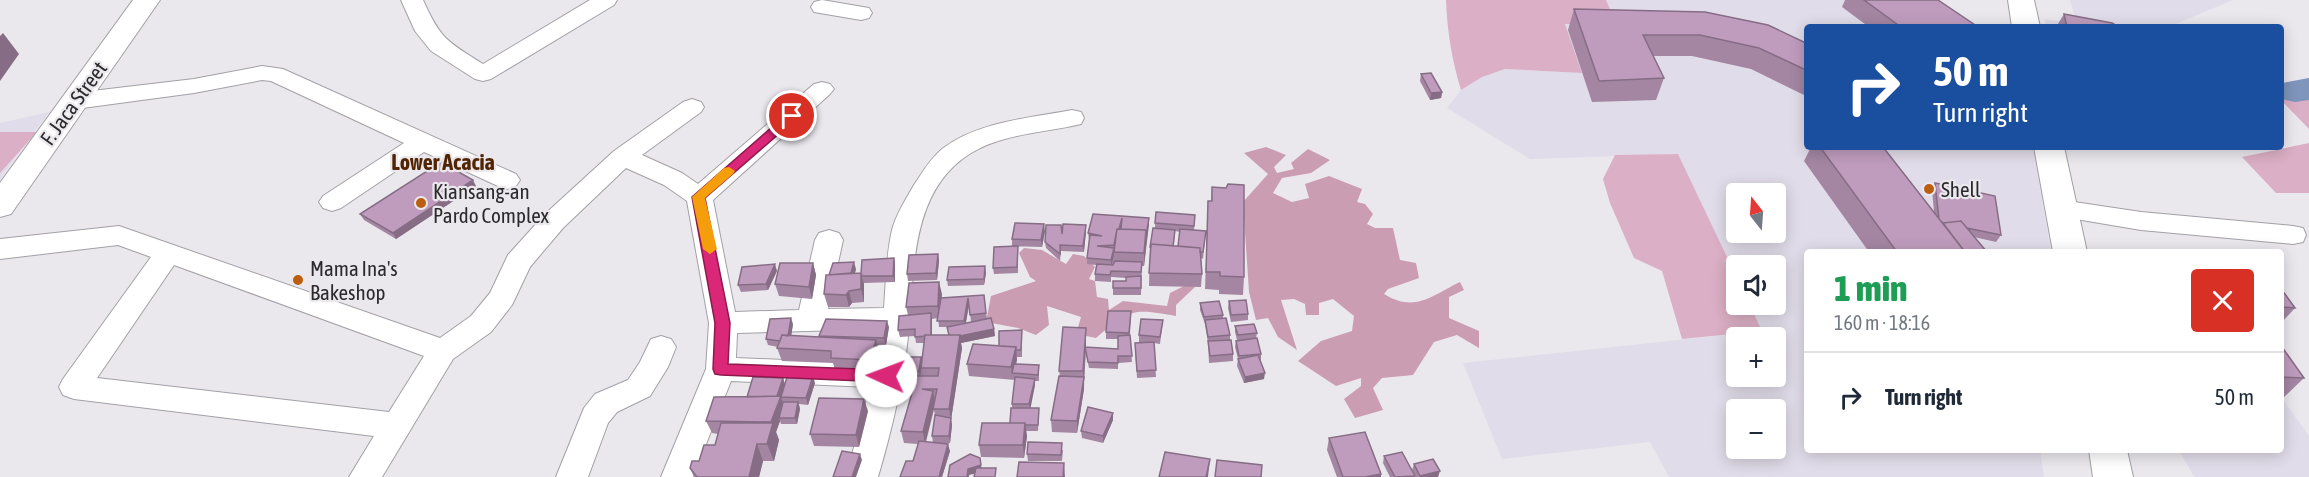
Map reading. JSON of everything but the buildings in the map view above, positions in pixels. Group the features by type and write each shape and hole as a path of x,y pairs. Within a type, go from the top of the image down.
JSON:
{"street":[{"name":"F. Jaca Street","path":"0,206 147,0"},
{"path":"414,0 426,32 440,46 483,74 606,0"},
{"path":"2021,0 2025,24"},
{"path":"822,7 852,8"},
{"path":"75,100 194,86 262,73 275,74 507,180"},
{"path":"699,197 822,89"},
{"path":"365,477 443,351 481,324 502,298 518,262 554,221 623,157 692,107"},
{"path":"862,477 872,447 886,376 896,318 906,228 931,179 950,156 977,141 1072,118"},
{"path":"332,202 423,142"},
{"path":"2050,150 2069,249"},
{"path":"623,157 673,179 699,197 723,323 721,369 677,477"},
{"path":"2061,209 2141,220 2293,235"},
{"path":"0,249 119,235 443,351"},
{"path":"811,320 829,240"},
{"path":"170,252 74,387 398,426"},
{"path":"723,323 896,318"},
{"path":"572,477 595,417 606,403 639,388 653,367 662,347"},
{"path":"721,369 886,376"},
{"path":"2109,453 2113,477"}],"shaded area":[{"path":"1446,0 1606,0 1617,24 1565,24 1582,73 1505,69 1482,77 1461,90 1450,45"},
{"path":"1606,0 1915,0 1964,24 1804,24 1804,150 2034,150 2050,249 1804,249 1804,453 2040,453 2044,477 1669,477 1650,442 1502,459 1463,363 1726,335 1726,387 1786,387 1786,327 1760,327 1755,315 1786,315 1786,255 1726,255 1678,154 1530,159 1447,108 1461,90 1482,77 1505,69 1582,73 1565,24 1617,23"},
{"path":"2070,0 2233,0 2175,24 2077,24"},
{"path":"2045,19 2077,24 2046,24"},
{"path":"2309,83 2309,129 2284,103 2284,86"},
{"path":"49,112 0,179 0,123"},
{"path":"0,132 37,132 0,173"},
{"path":"2309,143 2309,193 2276,193 2242,157"},
{"path":"1266,147 1286,155 1274,167 1277,173 1294,169 1291,163 1308,149 1330,160 1311,173 1282,178 1273,193 1292,202 1309,198 1305,184 1329,176 1362,189 1357,202 1365,204 1373,214 1367,224 1375,228 1393,228 1400,260 1416,263 1419,278 1388,289 1384,294 1395,300 1414,302 1431,297 1460,282 1464,290 1449,297 1449,318 1479,331 1479,348 1457,335 1434,342 1413,375 1382,378 1373,388 1383,410 1355,418 1344,399 1361,386 1361,378 1336,386 1298,361 1321,341 1352,331 1354,316 1333,299 1319,303 1319,315 1306,315 1305,304 1294,299 1281,300 1297,350 1278,337 1268,318 1256,320 1249,292 1243,202 1268,174 1244,153"},
{"path":"1678,154 1726,255 1726,315 1755,315 1760,327 1726,327 1726,335 1682,339 1662,271 1634,258 1610,203 1603,179 1615,155"},
{"path":"1024,248 1042,250 1066,264 1073,254 1084,256 1095,267 1089,279 1095,281 1097,297 1108,299 1109,310 1123,301 1167,306 1170,293 1188,284 1195,287 1176,305 1176,316 1150,312 1132,313 1117,321 1096,338 1076,334 1081,317 1047,306 1049,325 1036,335 1018,328 986,322 991,296 1036,281 1030,277 1019,253"},
{"path":"2284,401 2309,436 2309,477 2194,477 2181,453 2284,453"}],"waterway":[{"path":"2295,91 2309,89"}],"slow traffic":[{"path":"710,249 699,197 729,171"}],"place":[{"name":"Shell","path":"1929,189"},
{"name":"Kiansang-an Pardo Complex","path":"421,203"},
{"name":"Mama Ina's Bakeshop","path":"298,280"}],"district":[{"name":"Lower Acacia","path":"443,162"}],"route":[{"path":"792,116 699,197 723,323 721,369 886,376"}]}
